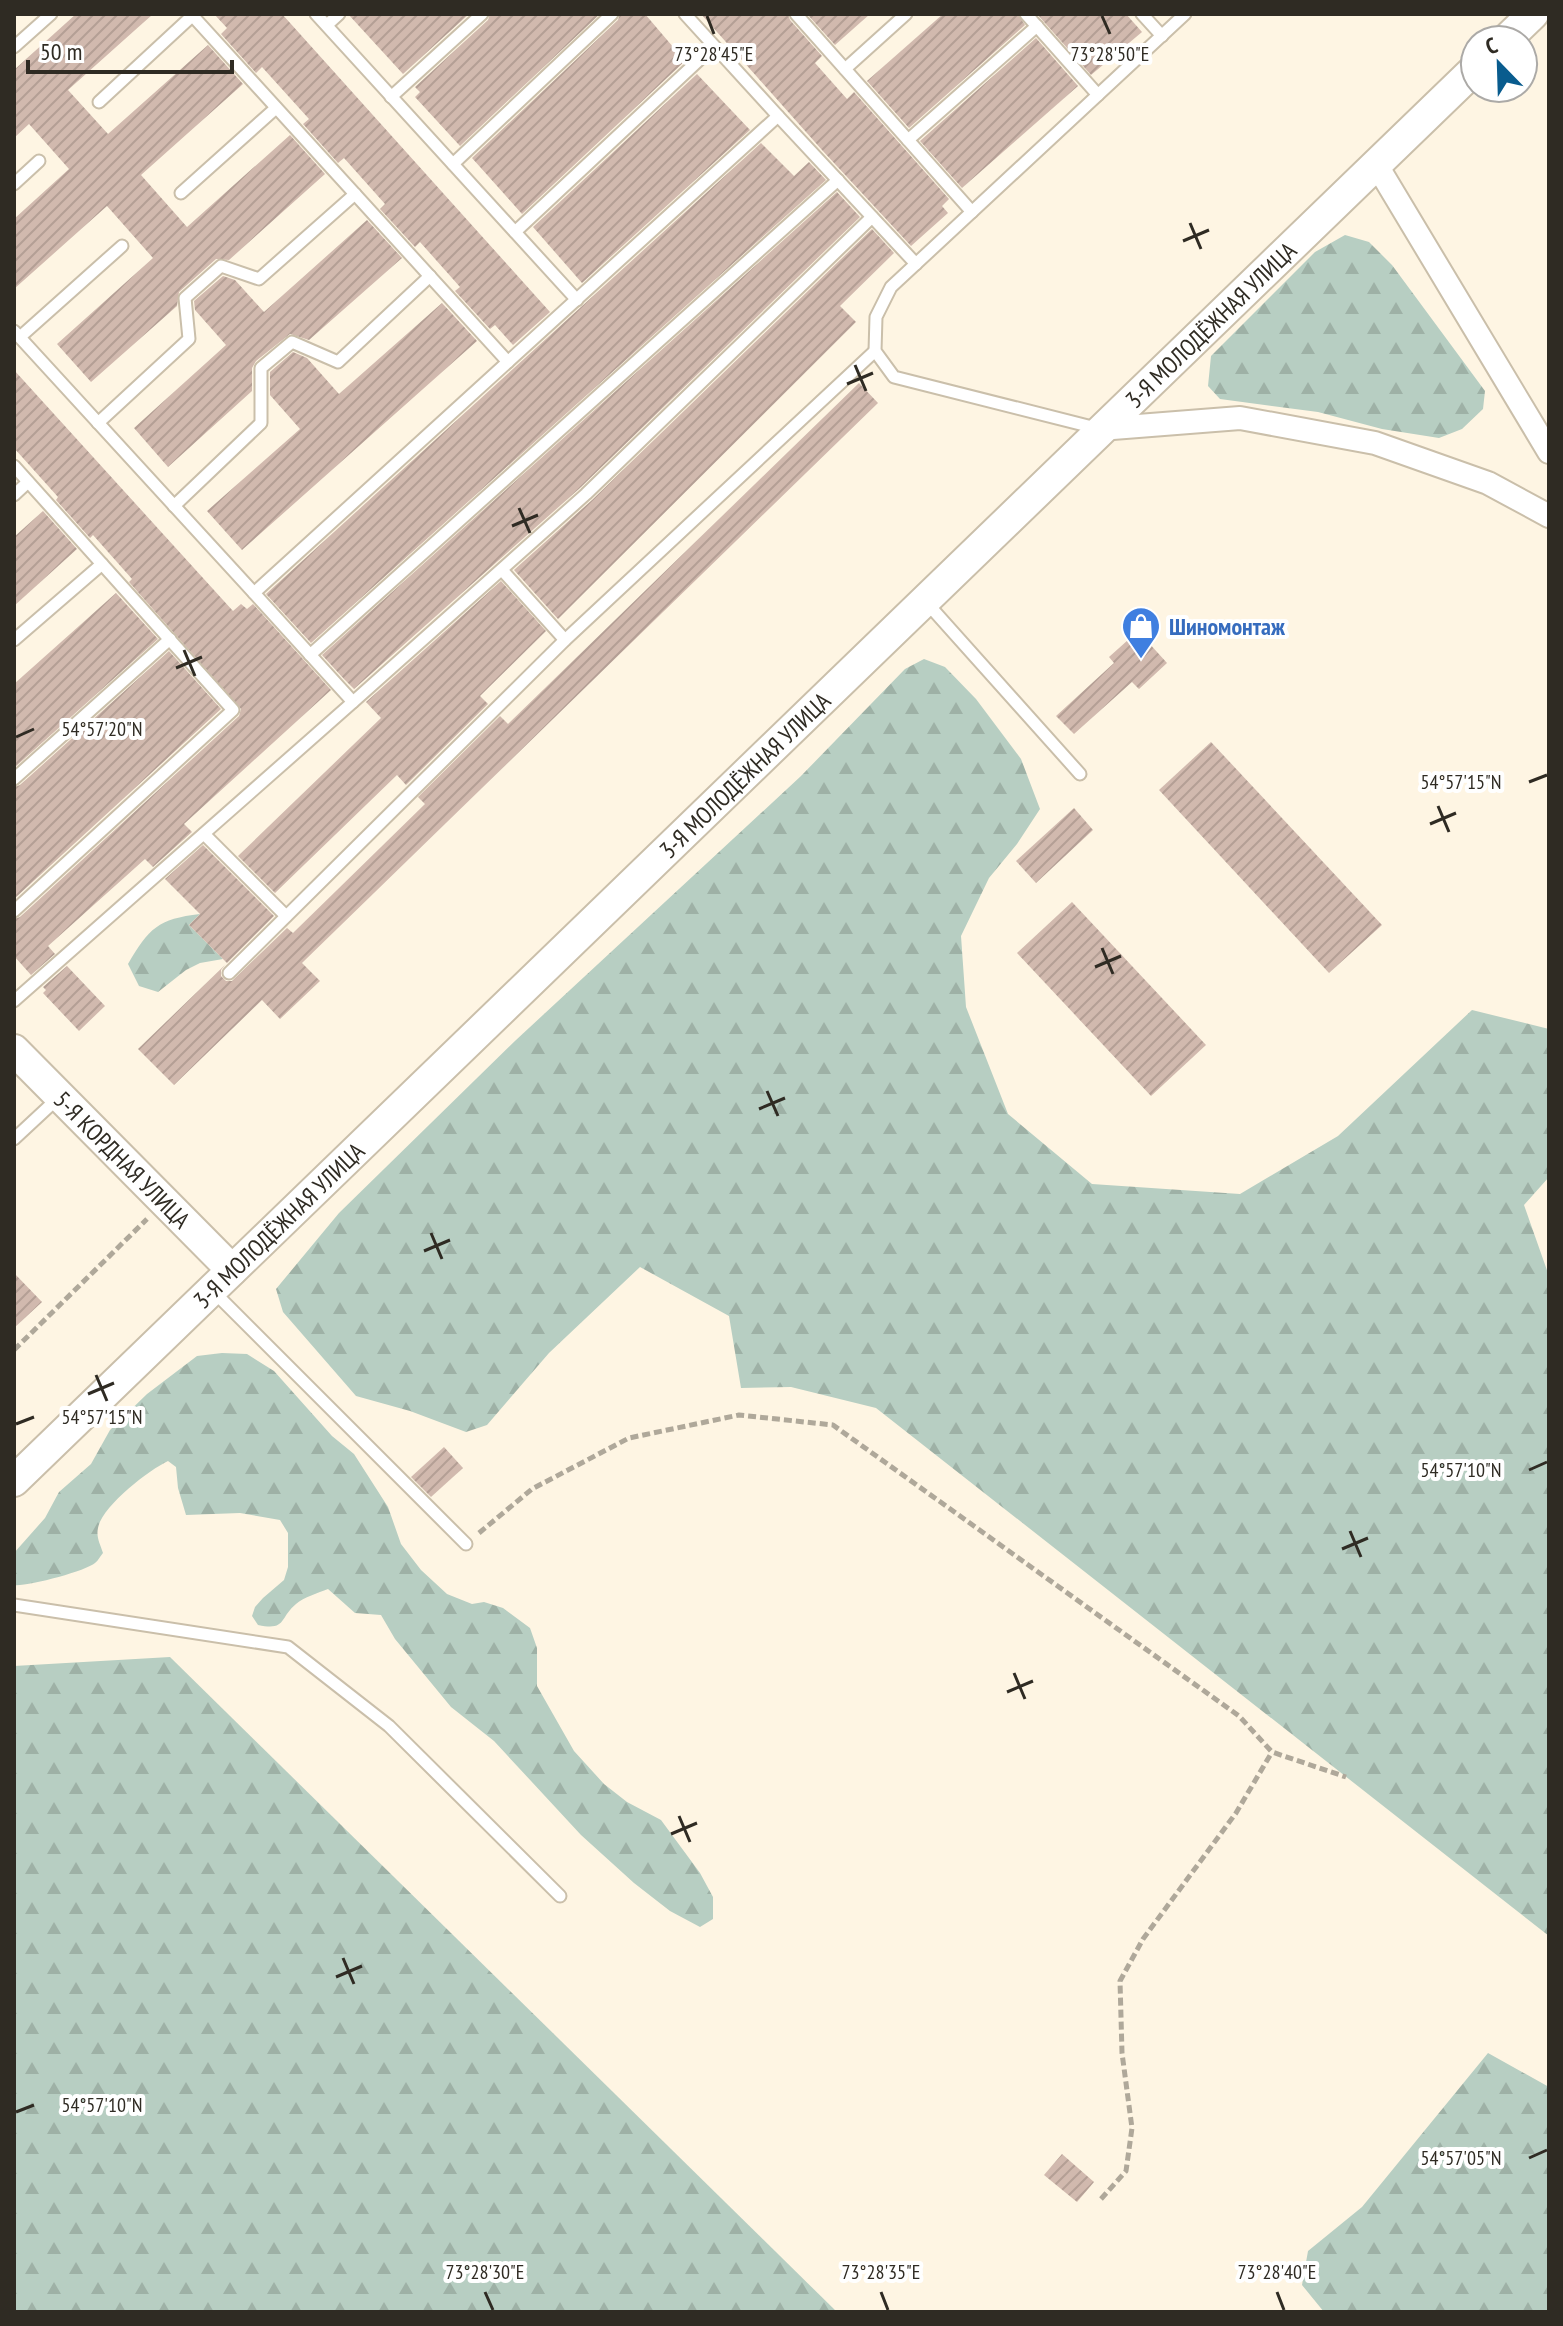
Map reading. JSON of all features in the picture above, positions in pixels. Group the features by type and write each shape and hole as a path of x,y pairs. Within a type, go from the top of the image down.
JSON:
{"main road":[{"name":"3-Я МОЛОДЁЖНАЯ УЛИЦА","path":"14,1481 1459,84"},
{"name":"5-Я КОРДНАЯ УЛИЦА","path":"14,1050 164,1202 222,1280"}],"street":[{"path":"1376,164 1549,452"},
{"path":"1100,429 1240,418 1375,443 1488,483 1549,516"}],"lane":[{"path":"14,47 51,14"},
{"path":"316,14 577,300"},
{"path":"327,25 339,14"},
{"path":"391,97 482,14"},
{"path":"453,164 612,14"},
{"path":"685,14 916,264"},
{"path":"796,14 972,212"},
{"path":"845,69 906,14"},
{"path":"1026,14 1098,95"},
{"path":"1142,14 1162,36"},
{"path":"1100,429 894,377 875,351 876,317 891,287 1185,14"},
{"path":"99,102 192,15 508,362"},
{"path":"908,140 1037,26"},
{"path":"515,232 714,46"},
{"path":"181,193 276,108"},
{"path":"254,593 778,116"},
{"path":"14,184 39,161"},
{"path":"310,655 838,180"},
{"path":"98,423 189,339 185,298 221,266 259,279 355,194"},
{"path":"14,1001 586,494 872,217"},
{"path":"122,246 17,334 353,702"},
{"path":"174,506 261,423 261,368 292,342 338,362 430,276"},
{"path":"229,973 565,640 875,351"},
{"path":"14,466 233,710 14,911"},
{"path":"14,495 28,482"},
{"path":"14,640 102,564"},
{"path":"502,570 565,640"},
{"path":"924,600 1080,774"},
{"path":"14,779 170,639"},
{"path":"204,834 286,916"},
{"path":"14,1139 60,1096"},
{"path":"222,1280 466,1544"},
{"path":"14,1605 288,1647 389,1726 560,1896"}],"path":[{"path":"14,1350 164,1202"},
{"path":"466,1544 532,1489 629,1438 739,1415 833,1425 1239,1716 1272,1752 1346,1777"},
{"path":"1101,2199 1126,2171 1132,2128 1122,2053 1120,1981 1143,1939 1236,1813 1272,1752"}],"green space":[{"path":"1345,235 1369,242 1392,265 1485,391 1483,409 1462,429 1439,438 1382,429 1318,412 1220,399 1208,386 1211,356 1315,252"},
{"path":"924,659 945,667 976,699 1021,759 1040,809 989,878 961,936 966,1007 1008,1114 1092,1184 1240,1194 1338,1136 1472,1010 1549,1029 1549,1177 1524,1205 1549,1276 1549,1936 876,1408 791,1387 741,1388 729,1316 640,1267 549,1353 487,1425 466,1432 410,1411 356,1396 283,1312 276,1289 339,1213 516,1040 801,776 905,669"},
{"path":"200,914 189,925 223,959 200,963 186,970 158,992 139,986 128,964 142,942 164,923"},
{"path":"247,1354 274,1371 332,1436 354,1454 388,1507 401,1544 421,1570 447,1594 472,1604 484,1602 503,1608 530,1628 537,1648 537,1686 574,1751 604,1784 627,1802 661,1820 700,1873 713,1897 713,1919 700,1927 670,1911 581,1835 494,1741 451,1707 395,1639 381,1615 355,1613 328,1589 299,1602 278,1625 258,1625 252,1616 255,1607 284,1580 288,1567 288,1533 280,1520 240,1513 186,1515 176,1467 168,1461 139,1480 101,1519 98,1531 103,1553 95,1563 56,1578 14,1585 14,1553 45,1518 59,1492 91,1464 110,1430 147,1394 197,1356"},
{"path":"170,1657 837,2312 14,2312 14,1666"},
{"path":"1488,2053 1549,2087 1549,2312 1324,2312 1302,2285 1308,2251 1362,2207"}],"building":[{"path":"76,14 153,14 68,90 108,134 208,45 243,84 141,175 187,227 290,135 325,174 229,260 216,259 179,292 177,306 91,382 57,344 153,258 107,206 14,289 14,219 69,169 29,124 14,138 14,70"},
{"path":"214,14 282,14 550,312 513,345 495,325 490,329 455,291 460,287 420,242 415,247 380,209 385,204 344,158 338,163 303,124 309,119 262,67 256,73 221,34 227,28"},
{"path":"348,14 469,14 403,74"},
{"path":"490,14 600,14 460,146 415,97 420,92 415,87 488,20"},
{"path":"620,14 645,14 685,61 522,214 472,158 618,20"},
{"path":"701,14 788,14 822,56 815,63 847,99 854,92 949,199 942,206 948,213 911,246"},
{"path":"807,14 870,14 835,45"},
{"path":"943,14 1018,14 1025,25 909,128 867,81"},
{"path":"1037,14 1126,14 1142,32 1091,75"},
{"path":"1036,38 1078,86 962,188 920,141"},
{"path":"697,74 750,130 582,283 533,227"},
{"path":"761,143 794,176 809,162 826,180 311,643 266,594"},
{"path":"837,192 860,217 580,488 354,689 322,655"},
{"path":"367,220 402,258 309,340 290,334 256,361 252,368 252,391 168,467 134,428 226,345 195,310 194,301 223,276 235,280 264,312"},
{"path":"872,229 894,253 840,306 856,322 558,619 514,570 592,500"},
{"path":"442,303 477,341 242,550 207,511 300,429 270,395 270,372 293,352 307,358 339,394"},
{"path":"14,370 233,611 241,604 247,609 253,604 331,690 184,824 192,832 153,867 145,859 48,946 55,954 31,975 14,956 14,919 20,917 239,716 241,709 129,582 132,579 93,535 90,538 14,448"},
{"path":"859,383 878,403 302,963 320,981 280,1019 262,1000 174,1085 138,1049 225,965 221,976 226,981 232,981 287,928 293,933 425,804 418,797 500,716 508,724"},
{"path":"43,511 77,549 14,606 14,537"},
{"path":"501,581 546,631 480,696 488,704 406,785 397,775 275,893 238,856 381,718 366,702"},
{"path":"116,593 158,639 14,768 14,684"},
{"path":"1138,631 1167,663 1139,689 1132,682 1074,734 1056,716 1114,663 1109,657"},
{"path":"169,651 221,709 14,899 14,787 20,785"},
{"path":"1211,742 1382,925 1329,973 1159,790"},
{"path":"1074,808 1093,830 1036,883 1016,861"},
{"path":"203,845 274,916 227,963 189,925 200,914 165,879"},
{"path":"1072,902 1206,1045 1151,1096 1017,953"},
{"path":"67,966 105,1006 79,1031 43,993 46,990 43,987"},
{"path":"14,1273 42,1302 14,1328"},
{"path":"444,1447 463,1468 431,1497 411,1477"},
{"path":"1062,2154 1094,2182 1077,2202 1044,2175"}],"place":[{"name":"Шиномонтаж","path":"1141,660"}]}
